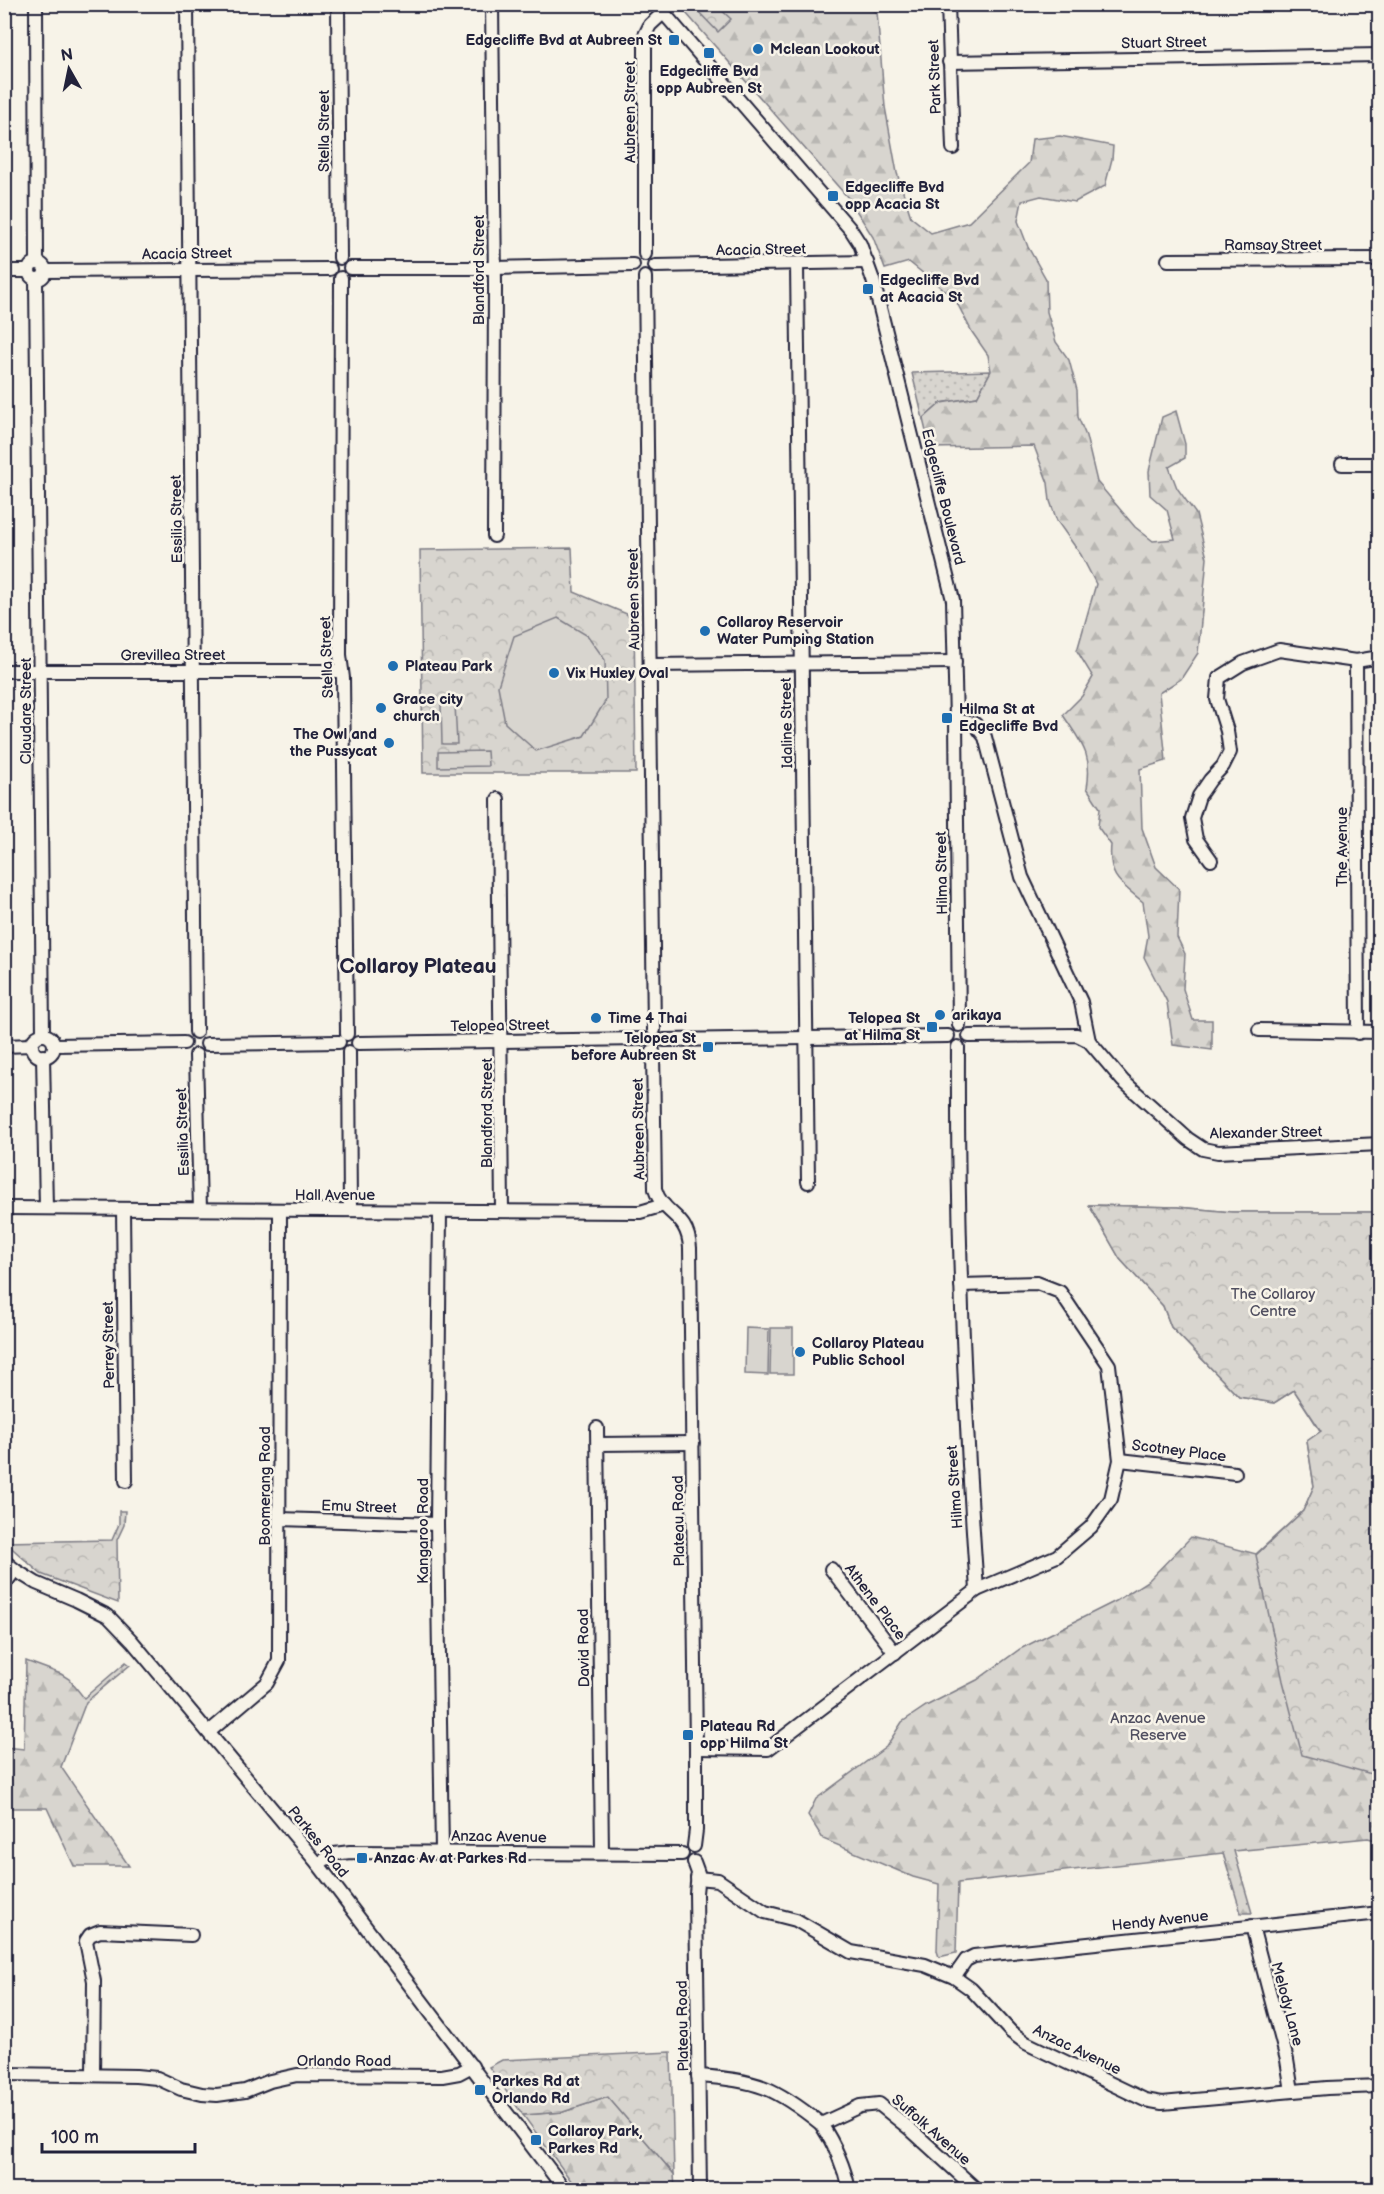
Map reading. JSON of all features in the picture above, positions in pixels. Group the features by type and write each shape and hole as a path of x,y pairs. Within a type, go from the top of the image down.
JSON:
{"street":[{"name":"Claudare Street","path":"36,4 43,1035"},
{"name":"Essilia Street","path":"187,4 196,1032"},
{"name":"Stella Street","path":"338,4 340,258"},
{"name":"Blandford Street","path":"492,4 494,536"},
{"name":"Park Street","path":"948,4 953,148"},
{"name":"Aubreen Street","path":"645,254 645,35 660,9"},
{"name":"Edgecliffe Boulevard","path":"660,9 839,214 860,244 867,262 951,592 956,720"},
{"name":"Stuart Street","path":"949,62 1380,55"},
{"path":"645,254 652,258 655,266 651,274 645,276 636,273 633,265 637,257 645,254"},
{"path":"340,258 348,262 350,268 346,276 340,278 334,277 330,269 332,263 340,258"},
{"name":"Ramsay Street","path":"1167,260 1380,259"},
{"name":"Acacia Street","path":"655,266 867,262"},
{"path":"350,268 633,265"},
{"name":"Idaline Street","path":"797,265 808,1182"},
{"name":"Acacia Street","path":"4,271 330,269"},
{"name":"Aubreen Street","path":"645,276 654,1030"},
{"name":"Stella Street","path":"340,278 343,1038"},
{"path":"1342,464 1380,464"},
{"path":"1211,860 1196,839 1192,818 1199,796 1230,752 1227,731 1217,699 1220,678 1243,663 1279,650 1356,661 1380,657"},
{"name":"The Avenue","path":"1356,661 1358,1033"},
{"path":"650,664 955,662"},
{"name":"Grevillea Street","path":"4,671 342,671"},
{"path":"956,720 975,724 985,737 1022,877 1081,1002 1089,1041"},
{"name":"Hilma Street","path":"956,720 959,1025"},
{"name":"Blandford Street","path":"498,800 502,1211"},
{"path":"959,1025 968,1030 969,1036 967,1042 958,1047 951,1043 948,1036 952,1027 959,1025"},
{"path":"654,1030 662,1034 664,1040 662,1046 653,1051 646,1047 643,1039 646,1033 654,1030"},
{"path":"1259,1030 1380,1032"},
{"path":"196,1032 202,1035 207,1044 202,1053 196,1055 186,1050 184,1043 189,1034 196,1032"},
{"path":"43,1035 52,1039 54,1045 52,1052 43,1056 34,1052 32,1045 37,1037 43,1035"},
{"path":"969,1036 1077,1035 1089,1041"},
{"path":"664,1040 948,1036"},
{"path":"207,1044 343,1038 341,1048 353,1047 350,1210"},
{"name":"Telopea Street","path":"353,1047 501,1041 643,1039"},
{"name":"Alexander Street","path":"1089,1041 1123,1081 1188,1139 1203,1149 1218,1152 1380,1144"},
{"path":"54,1045 184,1043"},
{"path":"4,1046 32,1045"},
{"name":"Hilma Street","path":"958,1047 958,1211 967,1447 977,1590"},
{"name":"Aubreen Street","path":"653,1051 655,1189 664,1205"},
{"name":"Essilia Street","path":"196,1055 200,1209"},
{"path":"43,1056 46,1208"},
{"name":"Hall Avenue","path":"4,1208 640,1212 664,1205"},
{"name":"Plateau Road","path":"664,1205 685,1226 690,1240 696,1748 694,1846"},
{"name":"Perrey Street","path":"123,1209 126,1481"},
{"name":"Boomerang Road","path":"208,1732 267,1683 279,1661 280,1210"},
{"name":"Kangaroo Road","path":"440,1211 437,1524 442,1851"},
{"path":"696,1748 768,1749 977,1590 1057,1556 1091,1527 1111,1499 1120,1460 1109,1365 1060,1292 1037,1282 961,1285"},
{"name":"David Road","path":"597,1428 602,1853"},
{"path":"598,1443 693,1443"},
{"name":"Scotney Place","path":"1120,1460 1235,1473"},
{"name":"Emu Street","path":"280,1519 437,1524"},
{"name":"Parkes Road","path":"4,1561 36,1583 108,1616 132,1641 318,1864 565,2190"},
{"name":"Athene Place","path":"831,1569 895,1653"},
{"path":"4,1585 15,1570"},
{"path":"694,1846 699,1854 694,1862 686,1861 682,1854 686,1847 694,1846"},
{"name":"Anzac Avenue","path":"318,1864 339,1852 682,1854"},
{"name":"Plateau Road","path":"694,1862 698,1873 700,2190"},
{"name":"Anzac Avenue","path":"697,1878 718,1880 765,1912 796,1920 851,1953 925,1965 954,1977 971,1989 1011,2032 1026,2043 1145,2100 1162,2103 1292,2091 1380,2086"},
{"name":"Hendy Avenue","path":"954,1977 966,1960 974,1956 1380,1913"},
{"name":"Melody Lane","path":"1252,1926 1287,2060 1292,2091"},
{"path":"93,2074 94,1981 86,1941 90,1935 100,1931 191,1935"},
{"name":"Orlando Road","path":"4,2074 93,2074 157,2078 202,2094 216,2095 245,2091 270,2081 297,2075 442,2076 459,2073 472,2066"},
{"path":"698,2076 730,2078 760,2084 790,2099 821,2124 834,2144 849,2190"},
{"name":"Suffolk Avenue","path":"821,2124 860,2106 879,2104 977,2190"}],"green space":[{"path":"693,4 852,4 877,12 885,107 897,173 911,217 931,233 969,222 1029,163 1032,139 1060,136 1113,146 1105,186 1075,202 1041,196 1022,201 1018,221 1028,247 1046,279 1047,312 1056,342 1069,360 1077,390 1078,417 1086,436 1097,482 1135,527 1153,541 1175,539 1167,510 1150,495 1149,471 1162,417 1176,411 1185,444 1185,458 1169,467 1177,488 1196,514 1207,558 1198,653 1181,679 1159,693 1166,761 1140,769 1142,828 1156,867 1179,889 1177,937 1185,954 1183,989 1193,1020 1212,1020 1212,1050 1173,1045 1167,1002 1144,957 1148,936 1143,902 1117,879 1114,873 1111,845 1098,827 1100,808 1087,788 1087,757 1080,741 1063,715 1082,696 1093,677 1077,651 1096,584 1081,555 1057,521 1050,501 1048,483 1034,446 930,448 923,419 941,403 977,397 991,371 988,355 972,332 955,299 909,262 885,269 873,237 849,199 686,13"},
{"path":"699,5 716,5 731,19 718,32 695,8"},
{"path":"991,371 977,397 941,403 923,419 912,373"},
{"path":"572,548 574,592 634,617 636,773 423,773 420,550"},
{"name":"Vix Huxley Oval","path":"558,618 588,636 605,660 606,700 584,736 536,751 505,723 498,686 514,636"},
{"path":"455,704 457,744 442,744 441,705"},
{"path":"487,751 488,766 438,767 438,752"},
{"name":"Anzac Avenue Reserve","path":"1089,1205 1177,1207 1232,1212 1379,1212 1379,1841 1368,1838 1234,1851 1252,1913 1241,1913 1223,1853 958,1883 956,1953 939,1957 937,1951 939,1884 913,1877 823,1839 808,1815 816,1799 886,1747 902,1722 926,1706 977,1680 1020,1649 1116,1601 1149,1580 1191,1537 1256,1554 1303,1511 1314,1486 1307,1441 1321,1432 1294,1390 1274,1403 1239,1397 1171,1327 1163,1306 1120,1259"},
{"name":"The Collaroy Centre","path":"1089,1205 1177,1207 1232,1212 1379,1212 1379,1776 1302,1755 1283,1681 1256,1555 1303,1511 1314,1486 1307,1441 1321,1431 1294,1390 1274,1403 1239,1397 1171,1327 1163,1306 1120,1259"},
{"path":"746,1328 769,1329 768,1375 745,1374"},
{"path":"771,1328 793,1328 793,1374 770,1374"},
{"path":"119,1511 125,1511 124,1525 117,1540 118,1603 41,1574 5,1542 112,1540 119,1524"},
{"path":"26,1661 69,1679 84,1698 126,1662 130,1665 86,1702 61,1767 129,1866 74,1866 47,1808 5,1808 5,1747 24,1749"},
{"path":"671,2052 674,2174 608,2097 563,2112 523,2115 489,2067 502,2060"},
{"path":"608,2097 674,2174 675,2189 577,2189 523,2115 563,2112"}],"place":[{"name":"Edgecliffe Bvd at Aubreen St","path":"674,40"},
{"name":"Mclean Lookout","path":"758,49"},
{"name":"Edgecliffe Bvd opp Aubreen St","path":"709,53"},
{"name":"Edgecliffe Bvd opp Acacia St","path":"833,196"},
{"name":"Edgecliffe Bvd at Acacia St","path":"868,289"},
{"name":"Collaroy Reservoir Water Pumping Station","path":"705,631"},
{"name":"Plateau Park","path":"393,666"},
{"name":"Vix Huxley Oval","path":"554,673"},
{"name":"Grace city church","path":"381,708"},
{"name":"Hilma St at Edgecliffe Bvd","path":"947,718"},
{"name":"The Owl and the Pussycat","path":"389,743"},
{"name":"arikaya","path":"940,1015"},
{"name":"Time 4 Thai","path":"596,1018"},
{"name":"Telopea St at Hilma St","path":"932,1027"},
{"name":"Telopea St before Aubreen St","path":"708,1047"},
{"name":"Collaroy Plateau Public School","path":"800,1352"},
{"name":"Plateau Rd opp Hilma St","path":"688,1735"},
{"name":"Anzac Av at Parkes Rd","path":"362,1858"},
{"name":"Parkes Rd at Orlando Rd","path":"480,2090"},
{"name":"Collaroy Park, Parkes Rd","path":"536,2140"}],"district":[{"name":"Collaroy Plateau","path":"418,966"}]}
